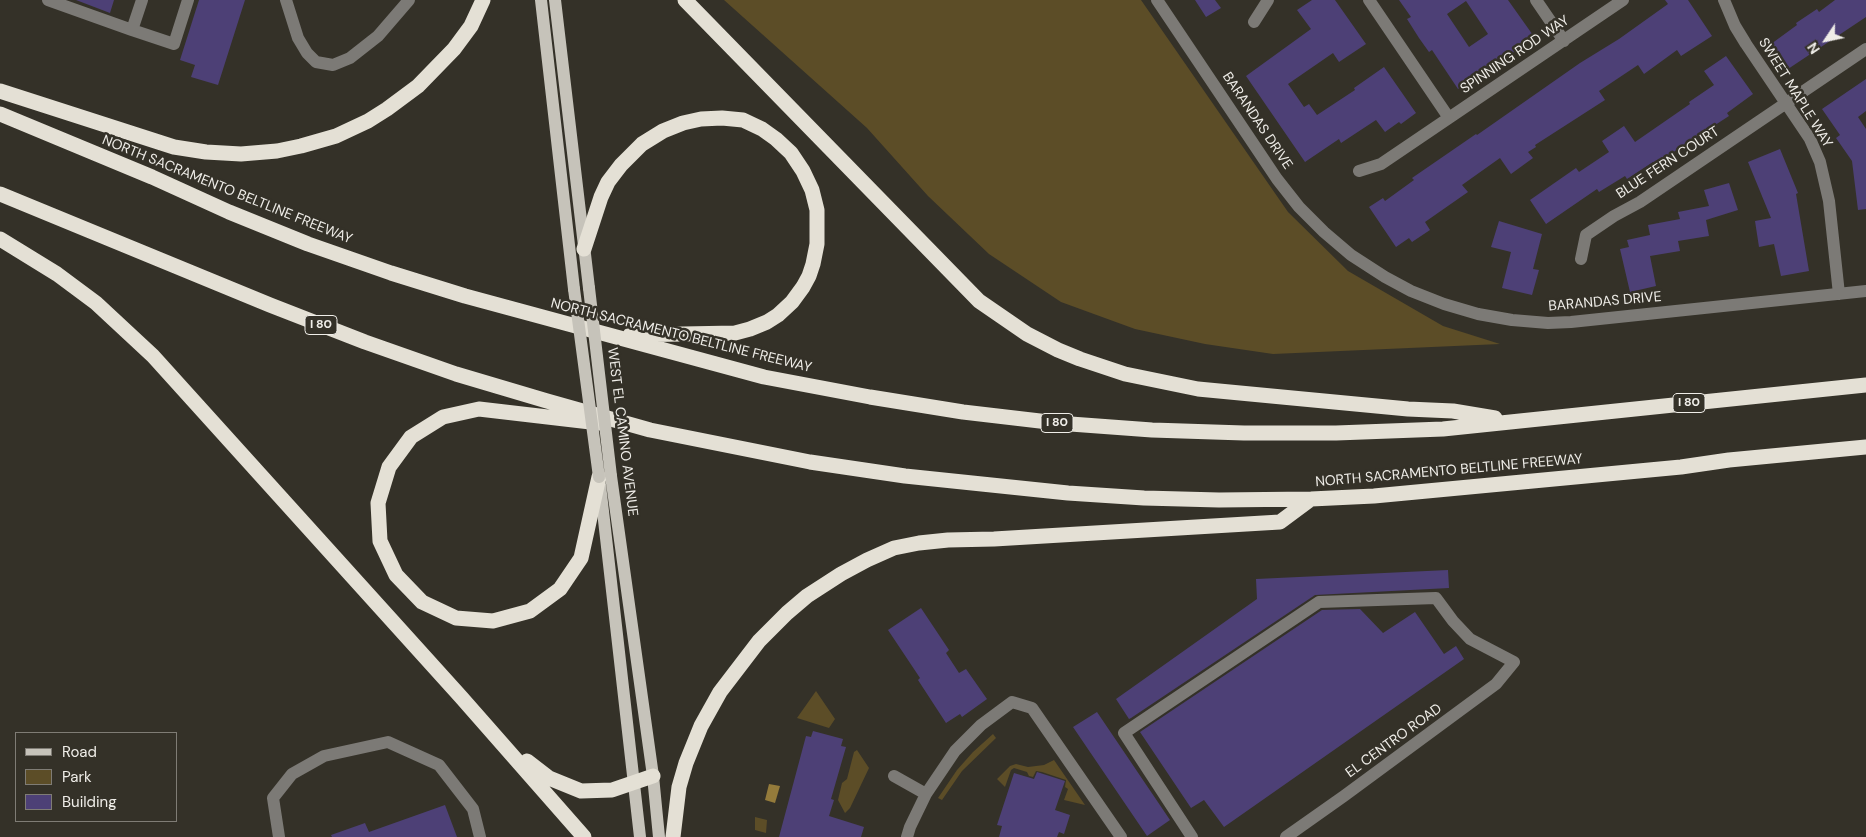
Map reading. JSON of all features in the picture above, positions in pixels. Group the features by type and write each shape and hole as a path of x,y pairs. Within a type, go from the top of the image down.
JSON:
{"highway":[{"path":"0,91 174,147 206,152 241,154 277,151 336,136 388,109 418,86 445,60 471,26 482,0"},
{"path":"685,0 979,301 1027,334 1058,350 1080,360 1125,374 1198,389 1408,409 1453,411 1512,421"},
{"name":"NORTH SACRAMENTO BELTLINE FREEWAY","path":"0,114 308,244 465,296 764,377 963,412 1057,423 1188,431 1336,433 1443,429 1866,385"},
{"path":"584,250 601,197 608,182 621,164 642,144 663,131 683,123 701,119 722,118 744,120 762,129 791,153 803,171 812,190 817,210 818,230 813,264 803,287 792,302 778,315 750,330 735,333 610,336"},
{"name":"NORTH SACRAMENTO BELTLINE FREEWAY","path":"0,194 270,305 365,342 456,374 650,430 810,462 905,476 973,485 1144,498 1220,500 1310,499 1394,494 1681,467 1729,460 1866,446"},
{"path":"0,239 57,274 96,303 129,332 461,697 584,837"},
{"path":"605,477 581,558 560,589 530,611 493,621 456,618 422,602 402,582 396,575 380,541 378,504 388,467 411,437 443,417 479,409 650,430"},
{"path":"673,837 679,787 686,763 701,726 720,692 758,641 786,614 807,596 850,569 894,548 919,543 1280,522 1310,499"},
{"path":"461,697 532,767 549,778 581,792 612,790 653,776"}],"main road":[{"name":"WEST EL CAMINO AVENUE","path":"540,0 574,289 653,776 659,837"},
{"name":"WEST EL CAMINO AVENUE","path":"555,0 589,288 633,782 640,837"}],"street":[{"path":"48,0 174,44 188,0"},
{"path":"132,30 142,0"},
{"path":"286,0 298,38 307,53 316,62 333,65 350,58 378,36 409,0"},
{"name":"BARANDAS DRIVE","path":"1157,0 1299,207 1351,255 1411,291 1444,304 1478,314 1512,320 1548,323 1866,291"},
{"path":"1254,22 1268,0"},
{"path":"1369,0 1449,118"},
{"path":"1536,0 1564,41"},
{"name":"SPINNING ROD WAY","path":"1359,171 1382,164 1623,0"},
{"name":"SWEET MAPLE WAY","path":"1724,0 1735,26 1810,139 1820,162 1830,201 1839,294"},
{"name":"BLUE FERN COURT","path":"1581,259 1586,235 1614,216 1640,202 1866,49"},
{"name":"EL CENTRO ROAD","path":"1192,837 1124,733 1319,602 1436,598 1453,621 1470,639 1514,662 1496,684 1286,837"},
{"path":"907,837 926,794 955,751 981,725 1012,702 1032,708 1121,837"},
{"path":"279,837 273,798 292,774 324,756 388,742 439,765 473,810 480,837"},
{"path":"894,776 926,794"}],"green space":[{"path":"724,0 1141,0 1288,212 1348,271 1443,326 1500,344 1273,354 1205,344 1135,329 1061,302 989,254 928,196 867,128"},
{"path":"816,691 835,719 829,728 797,718"},
{"path":"993,734 996,738 962,771 942,800 938,798 957,770"},
{"path":"857,750 869,768 850,808 845,813 838,800 842,783 847,779 854,752"},
{"path":"1054,760 1085,805 1064,800 1068,789 1065,787 1066,780 1042,772 1036,771 1033,777 1029,776 1027,772 1014,768 1011,770 1005,787 997,779 1010,766 1016,764 1028,767 1044,765"},
{"path":"755,817 767,820 766,833 755,830"}],"shaded area":[{"path":"769,784 780,786 775,803 765,800"}],"building":[{"path":"76,0 114,0 110,13"},
{"path":"199,0 245,0 218,85 191,77 195,65 180,60"},
{"path":"1195,0 1215,0 1221,8 1206,17"},
{"path":"1312,0 1335,0 1366,44 1339,62 1333,53 1288,84 1304,107 1309,104 1317,115 1355,90 1354,88 1384,67 1416,113 1401,124 1399,122 1385,132 1376,120 1341,143 1339,139 1305,162 1246,76 1311,29 1297,10"},
{"path":"1399,0 1508,0 1535,38 1458,89 1432,50 1429,52 1419,38 1407,19 1411,17","holes":["1466,1 1488,34 1469,47 1447,14"]},
{"path":"1665,0 1688,0 1712,36 1681,56 1677,50 1644,74 1638,65 1599,91 1605,100 1535,145 1536,147 1528,152 1533,158 1511,174 1500,158 1462,185 1468,192 1425,222 1430,230 1412,242 1409,238 1396,247 1369,207 1383,198 1385,201 1414,180 1412,178 1580,63 1619,39 1668,4"},
{"path":"1835,0 1866,0 1866,17 1788,69 1771,44 1797,25 1796,23 1817,9 1819,12"},
{"path":"1726,56 1753,94 1727,113 1729,116 1655,164 1653,162 1627,179 1625,176 1599,192 1597,189 1546,224 1530,200 1576,168 1579,172 1609,152 1602,141 1624,126 1635,142 1690,104 1689,102 1714,85 1704,71"},
{"path":"1866,79 1866,111 1858,117 1866,129 1866,209 1858,210 1852,161 1836,138 1840,135 1822,109"},
{"path":"1780,149 1798,193 1796,194 1809,271 1781,276 1774,244 1759,247 1755,221 1771,218 1748,162"},
{"path":"1729,183 1738,210 1706,220 1709,236 1678,241 1680,251 1650,256 1656,286 1630,292 1620,249 1629,247 1627,240 1650,235 1648,225 1680,219 1678,212 1709,206 1704,190"},
{"path":"1499,221 1542,234 1533,269 1539,270 1532,295 1502,288 1511,252 1491,247"},
{"path":"1448,570 1449,588 1315,595 1131,718 1129,719 1116,699 1257,599 1256,579"},
{"path":"921,608 949,650 946,653 959,673 966,669 987,699 962,717 960,714 946,723 918,680 920,678 888,630"},
{"path":"1360,609 1383,633 1415,612 1444,654 1456,646 1464,659 1224,827 1204,800 1191,808 1140,732 1322,610"},
{"path":"1097,712 1170,820 1147,836 1073,727"},
{"path":"813,731 843,739 841,746 846,747 831,799 834,800 829,816 864,827 861,837 779,837 806,736 811,737"},
{"path":"1037,772 1065,781 1055,810 1070,815 1064,834 1059,832 1057,837 999,837 1002,826 997,825 1014,773 1034,779"},
{"path":"445,805 457,837 332,837 331,835 365,823 369,832"}]}
